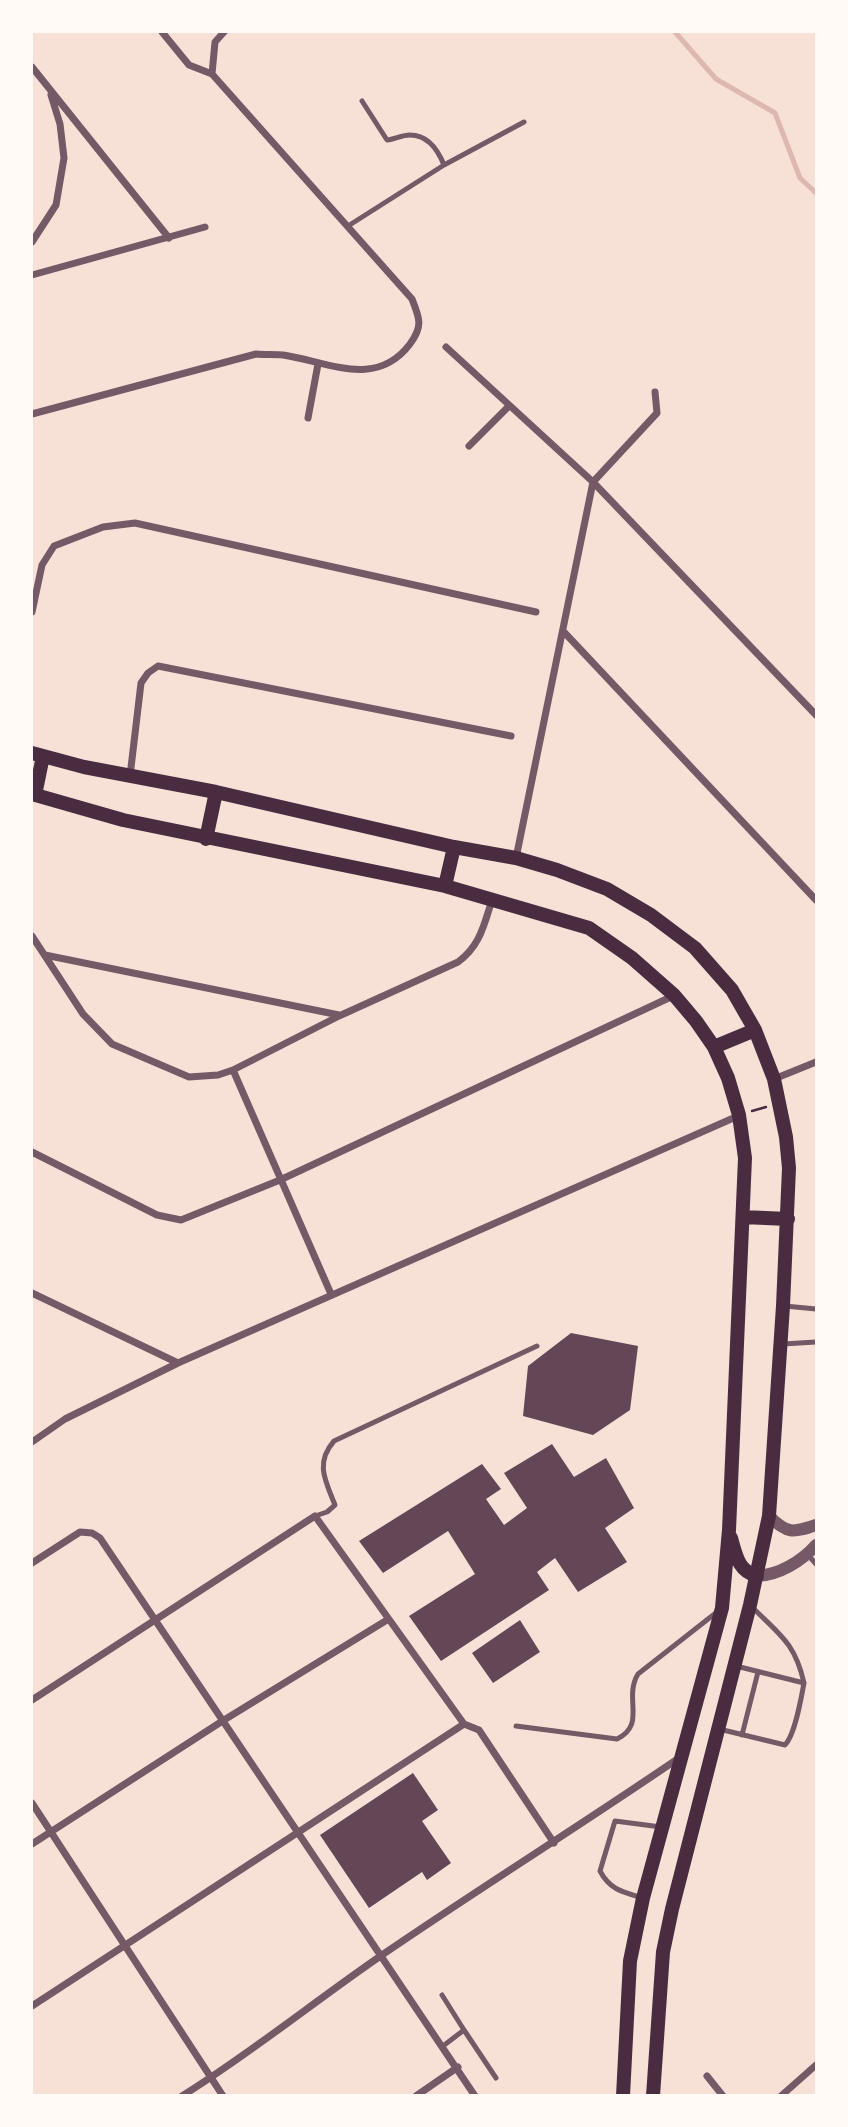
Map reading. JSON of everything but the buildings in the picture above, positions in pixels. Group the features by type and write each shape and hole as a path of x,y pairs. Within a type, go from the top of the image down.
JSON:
{"main road":[{"path":"623,2095 630,1961 643,1898 722,1608 729,1530 745,1158 739,1115 728,1078 714,1047 674,995 632,958 589,928 445,886 206,839 122,820 33,795 37,754 84,767 216,792 454,847 516,858 607,889 652,915 695,948 732,990 755,1030 774,1079 786,1137 788,1219 769,1516 750,1605 663,1952 653,2095"},
{"path":"206,839 216,792"},
{"path":"445,886 454,847"},
{"path":"714,1047 755,1030"},
{"path":"743,1217 788,1219"},
{"path":"729,1530 738,1563 748,1573 757,1576"}],"street":[{"path":"32,414 256,354 283,355 357,370 370,370 400,357 419,331 419,316 412,299 212,74 189,65 162,32"},
{"path":"212,74 215,42 224,32"},
{"path":"32,67 169,238"},
{"path":"32,242 56,205 64,158 60,124 49,89"},
{"path":"32,275 205,228"},
{"path":"446,347 593,482 817,715"},
{"path":"308,418 318,363"},
{"path":"516,858 593,482 657,413 655,392"},
{"path":"469,446 509,406"},
{"path":"32,612 42,565 54,547 103,527 135,523 536,612"},
{"path":"563,631 817,900"},
{"path":"130,776 141,683 148,673 158,666 511,736"},
{"path":"32,936 83,1014 112,1044 189,1077 218,1075 458,962 479,939 492,900"},
{"path":"45,956 339,1016"},
{"path":"32,1152 168,1219 181,1220 281,1180 674,995"},
{"path":"774,1079 817,1062"},
{"path":"233,1070 331,1294"},
{"path":"32,1442 65,1419 178,1363 739,1115"},
{"path":"32,1293 178,1363"},
{"path":"32,1303 40,1297"},
{"path":"32,1700 314,1516 464,1724 479,1730 554,1843"},
{"path":"769,1516 785,1530 796,1532 817,1525"},
{"path":"32,1563 80,1532 92,1532 100,1538 475,2095"},
{"path":"757,1576 779,1572 814,1554"},
{"path":"32,1844 224,1720 387,1620"},
{"path":"32,2006 464,1724"},
{"path":"182,2095 382,1955 682,1757"},
{"path":"32,1803 223,2095"},
{"path":"782,2095 817,2066"},
{"path":"416,2095 458,2067"},
{"path":"707,2076 723,2095"}],"lane":[{"path":"362,101 387,140 407,134 418,136 430,142 439,152 444,165"},
{"path":"348,226 444,165 524,122"},
{"path":"783,1306 817,1309"},
{"path":"780,1344 817,1342"},
{"path":"314,1516 327,1512 335,1505 324,1476 322,1461 334,1441 537,1346"},
{"path":"719,1730 785,1745 804,1684 799,1661 790,1645 750,1605"},
{"path":"516,1726 617,1739 624,1735 634,1720 632,1684 638,1674 722,1608"},
{"path":"735,1666 804,1684"},
{"path":"742,1735 758,1672"},
{"path":"608,1807 615,1821 600,1871 614,1889 643,1898"},
{"path":"615,1821 664,1827"},
{"path":"442,1995 496,2078"},
{"path":"443,2046 464,2030"}],"path":[{"path":"739,1115 779,1103"}],"waterway":[{"path":"675,32 716,79 775,113 800,178 816,193"}]}
